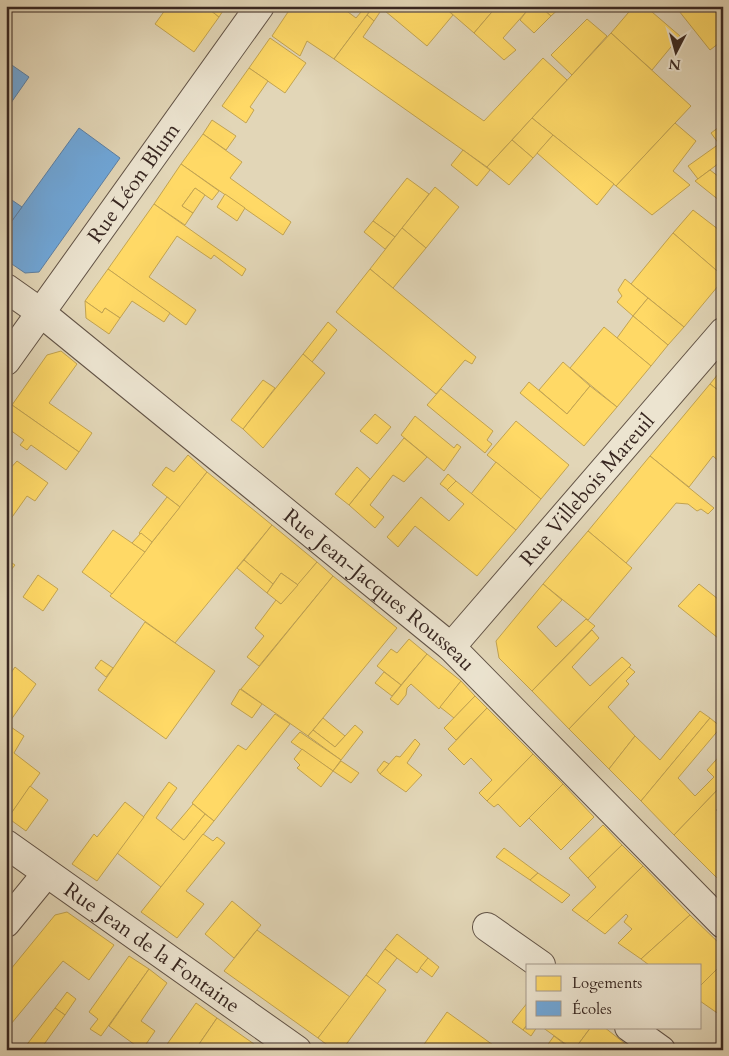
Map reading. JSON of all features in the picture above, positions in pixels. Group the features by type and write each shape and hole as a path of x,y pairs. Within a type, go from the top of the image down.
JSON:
{"street":[{"name":"Rue Léon Blum","path":"6,361 260,6"},
{"name":"Rue Jean-Jacques Rousseau","path":"6,288 40,312 451,647 723,924"},
{"name":"Rue Villebois Mareuil","path":"451,647 723,332"},
{"name":"Rue Jean de la Fontaine","path":"6,844 298,1050"},
{"path":"6,923 46,874"},
{"path":"487,927 540,964"},
{"path":"631,1028 662,1050"}],"building: Logements":[{"path":"168,6 205,6 219,17 194,52 155,24"},
{"path":"205,6 226,6 219,17"},
{"path":"292,6 340,6 356,18 366,6 373,7 334,59 307,41 300,56 272,36"},
{"path":"374,6 379,6 382,9 374,21 367,15"},
{"path":"379,6 443,6 453,15 427,46"},
{"path":"443,6 497,6 474,33"},
{"path":"497,6 520,6 526,12 503,38 516,50 504,60 474,33"},
{"path":"520,6 540,6 551,16 534,33 520,20 526,12"},
{"path":"540,6 562,6 551,16"},
{"path":"634,6 645,6 680,36 652,70 611,33"},
{"path":"675,6 713,6 723,19 723,40 710,50"},
{"path":"367,15 374,21 363,37 484,121 543,58 567,80 487,167 334,59"},
{"path":"587,19 607,36 572,75 551,55"},
{"path":"611,33 691,106 616,186 532,118"},
{"path":"270,38 306,63 285,93 249,68"},
{"path":"249,68 268,81 250,107 254,110 246,123 222,106"},
{"path":"532,118 553,135 533,158 512,140"},
{"path":"212,120 236,136 226,150 203,134"},
{"path":"675,123 696,141 673,171 690,185 652,215 616,186"},
{"path":"723,124 723,160 698,179 688,166 719,144 711,133"},
{"path":"203,134 242,162 230,178 291,222 283,235 181,164"},
{"path":"553,135 614,184 597,205 537,153"},
{"path":"512,140 533,158 509,185 487,167"},
{"path":"463,150 490,170 477,186 451,165"},
{"path":"181,164 219,191 212,200 195,188 182,206 193,213 185,225 154,204"},
{"path":"710,170 723,180 723,198 720,201 695,181"},
{"path":"407,178 429,194 395,237 373,221"},
{"path":"435,187 459,207 426,248 402,228"},
{"path":"195,188 205,195 193,213 182,206"},
{"path":"225,194 245,208 237,221 217,207"},
{"path":"154,204 246,269 242,276 214,255 211,259 177,236 149,277 196,310 186,325 108,269"},
{"path":"693,210 723,233 723,276 673,233"},
{"path":"373,221 395,237 385,249 364,232"},
{"path":"402,228 426,248 393,288 370,269"},
{"path":"673,233 723,276 723,280 684,327 631,284"},
{"path":"108,269 170,313 164,322 132,301 120,318 105,308 102,313 85,301"},
{"path":"370,269 476,357 472,364 465,360 436,394 336,312"},
{"path":"625,279 648,298 633,316 617,302 622,296 618,290"},
{"path":"648,298 684,327 668,345 633,316"},
{"path":"85,301 102,313 105,308 120,318 109,334 86,318"},
{"path":"633,316 668,345 651,366 617,338"},
{"path":"328,322 337,330 312,362 303,354"},
{"path":"604,327 651,366 617,407 570,368"},
{"path":"61,351 77,364 49,403 92,433 79,452 12,405 47,355"},
{"path":"303,354 325,373 263,448 243,429"},
{"path":"563,362 590,386 567,414 539,390"},
{"path":"723,368 723,394 710,384"},
{"path":"263,380 275,388 243,429 231,420"},
{"path":"529,382 567,414 590,386 617,407 584,446 520,393"},
{"path":"710,384 723,394 723,465 713,456 689,487 650,456"},
{"path":"441,389 493,431 487,440 492,444 485,453 427,405"},
{"path":"12,405 79,452 66,470 31,445 27,450 20,445 24,440 6,427 6,413"},
{"path":"375,414 391,427 377,444 360,431"},
{"path":"415,416 454,448 457,444 461,447 444,471 401,435"},
{"path":"516,421 569,465 541,499 487,455"},
{"path":"404,438 427,457 404,482 393,475 370,505 384,517 375,528 349,505"},
{"path":"188,455 207,472 180,507 152,485 166,467 174,472"},
{"path":"650,456 714,508 708,514 701,509 697,511 688,504 676,503 626,563 588,531"},
{"path":"17,461 48,483 35,501 27,496 10,520 6,517 6,473"},
{"path":"496,462 541,499 516,530 471,494"},
{"path":"357,467 370,479 349,505 335,494"},
{"path":"207,472 272,525 175,643 110,596"},
{"path":"448,474 456,481 448,490 440,484"},
{"path":"456,481 516,530 477,576 415,526 398,547 387,537 421,497 449,521 464,504 447,490"},
{"path":"167,497 180,507 152,542 139,533"},
{"path":"272,525 317,562 298,585 281,573 273,584 244,560"},
{"path":"113,530 145,552 112,594 82,572"},
{"path":"588,531 632,568 588,620 543,584"},
{"path":"141,533 152,542 145,552 132,543"},
{"path":"6,559 15,565 6,576"},
{"path":"244,560 273,584 267,593 237,568"},
{"path":"317,562 333,576 259,666 247,657 264,636 255,628 276,600 281,604"},
{"path":"281,573 298,585 281,604 267,593"},
{"path":"38,575 58,589 43,611 23,597"},
{"path":"333,576 397,628 308,736 241,689"},
{"path":"543,584 562,600 537,627 556,647 586,619 595,626 532,691 499,658 496,641"},
{"path":"699,584 723,603 723,642 678,606"},
{"path":"145,622 215,671 166,739 98,690"},
{"path":"592,630 599,638 572,667 590,686 622,657 631,665 569,729 532,691"},
{"path":"409,639 427,654 401,685 377,666 391,649 397,653"},
{"path":"427,654 461,681 439,709 411,684 407,688 406,695 398,705 390,699"},
{"path":"101,660 113,668 106,677 95,668"},
{"path":"15,667 36,684 6,727 6,680"},
{"path":"629,667 635,672 626,681 629,684 608,707 635,736 609,769 569,729"},
{"path":"384,672 401,685 392,696 375,683"},
{"path":"461,681 475,696 454,718 440,707"},
{"path":"240,689 262,704 252,718 231,704"},
{"path":"475,696 487,708 456,740 444,728"},
{"path":"487,708 533,754 487,801 479,793 492,780 471,758 464,765 448,749"},
{"path":"700,711 710,718 641,801 609,769 635,736 660,760"},
{"path":"275,714 290,724 214,821 192,803 238,745 246,750"},
{"path":"323,718 345,736 335,747 313,730"},
{"path":"710,718 721,727 678,778 695,796 714,777 707,770 723,752 723,784 674,835 641,801"},
{"path":"8,725 24,736 14,753 40,773 8,818"},
{"path":"355,725 363,732 341,760 308,736 313,730 335,747"},
{"path":"300,732 341,760 333,771 291,742"},
{"path":"415,739 420,744 407,763 422,775 406,792 380,774 396,756 400,757"},
{"path":"302,749 333,771 321,787 297,768 300,765 294,759"},
{"path":"533,754 563,784 520,827 498,804 494,807 487,801"},
{"path":"341,761 359,773 351,783 333,771"},
{"path":"384,761 389,764 380,774 377,770"},
{"path":"169,782 177,788 156,818 184,840 205,814 214,821 161,887 117,853"},
{"path":"563,784 594,817 561,850 529,818"},
{"path":"723,784 723,803 716,810 723,817 723,884 674,835"},
{"path":"30,786 48,800 26,831 8,818"},
{"path":"125,802 144,817 97,881 72,864 94,834 97,837"},
{"path":"193,804 205,814 184,840 171,830"},
{"path":"603,825 622,845 588,878 569,858"},
{"path":"203,834 213,841 217,837 225,843 186,891 204,904 177,938 141,912"},
{"path":"622,845 643,866 587,921 572,910 596,887 588,878"},
{"path":"504,848 538,873 530,880 496,857"},
{"path":"643,866 690,915 641,959 618,943 632,929 624,922 628,916 626,914 605,934 587,921"},
{"path":"538,873 570,895 562,903 530,880"},
{"path":"232,901 261,925 234,958 205,934"},
{"path":"67,912 114,945 89,980 63,961 6,1030 6,975 55,915"},
{"path":"690,915 723,947 723,963 702,984 702,964 648,964 641,959"},
{"path":"257,930 350,997 318,1038 224,971"},
{"path":"397,934 428,958 417,973 385,949"},
{"path":"385,949 397,958 377,984 366,975"},
{"path":"129,956 149,969 101,1036 90,1029 98,1019 89,1012"},
{"path":"428,958 439,967 432,977 420,968"},
{"path":"723,963 723,1017 702,1002 702,984"},
{"path":"149,969 167,983 141,1021 155,1031 142,1050 109,1026"},
{"path":"366,975 386,990 342,1050 334,1050 318,1038"},
{"path":"67,992 76,999 65,1015 55,1008"},
{"path":"196,1003 217,1018 195,1050 163,1050"},
{"path":"526,1004 526,1026 523,1030 512,1022"},
{"path":"55,1008 65,1015 40,1050 29,1050 25,1047"},
{"path":"447,1012 500,1050 420,1050"},
{"path":"217,1018 254,1044 251,1050 195,1050"},
{"path":"526,1026 526,1028 536,1028 531,1036 523,1030"},
{"path":"543,1028 590,1028 574,1050"},
{"path":"590,1028 605,1028 633,1050 574,1050"},
{"path":"554,1036 572,1050 550,1050 546,1047"}],"building: Écoles":[{"path":"6,61 29,77 6,110"},
{"path":"79,128 120,158 39,272 25,273 6,260 6,229"},
{"path":"6,196 22,207 6,229"}]}
